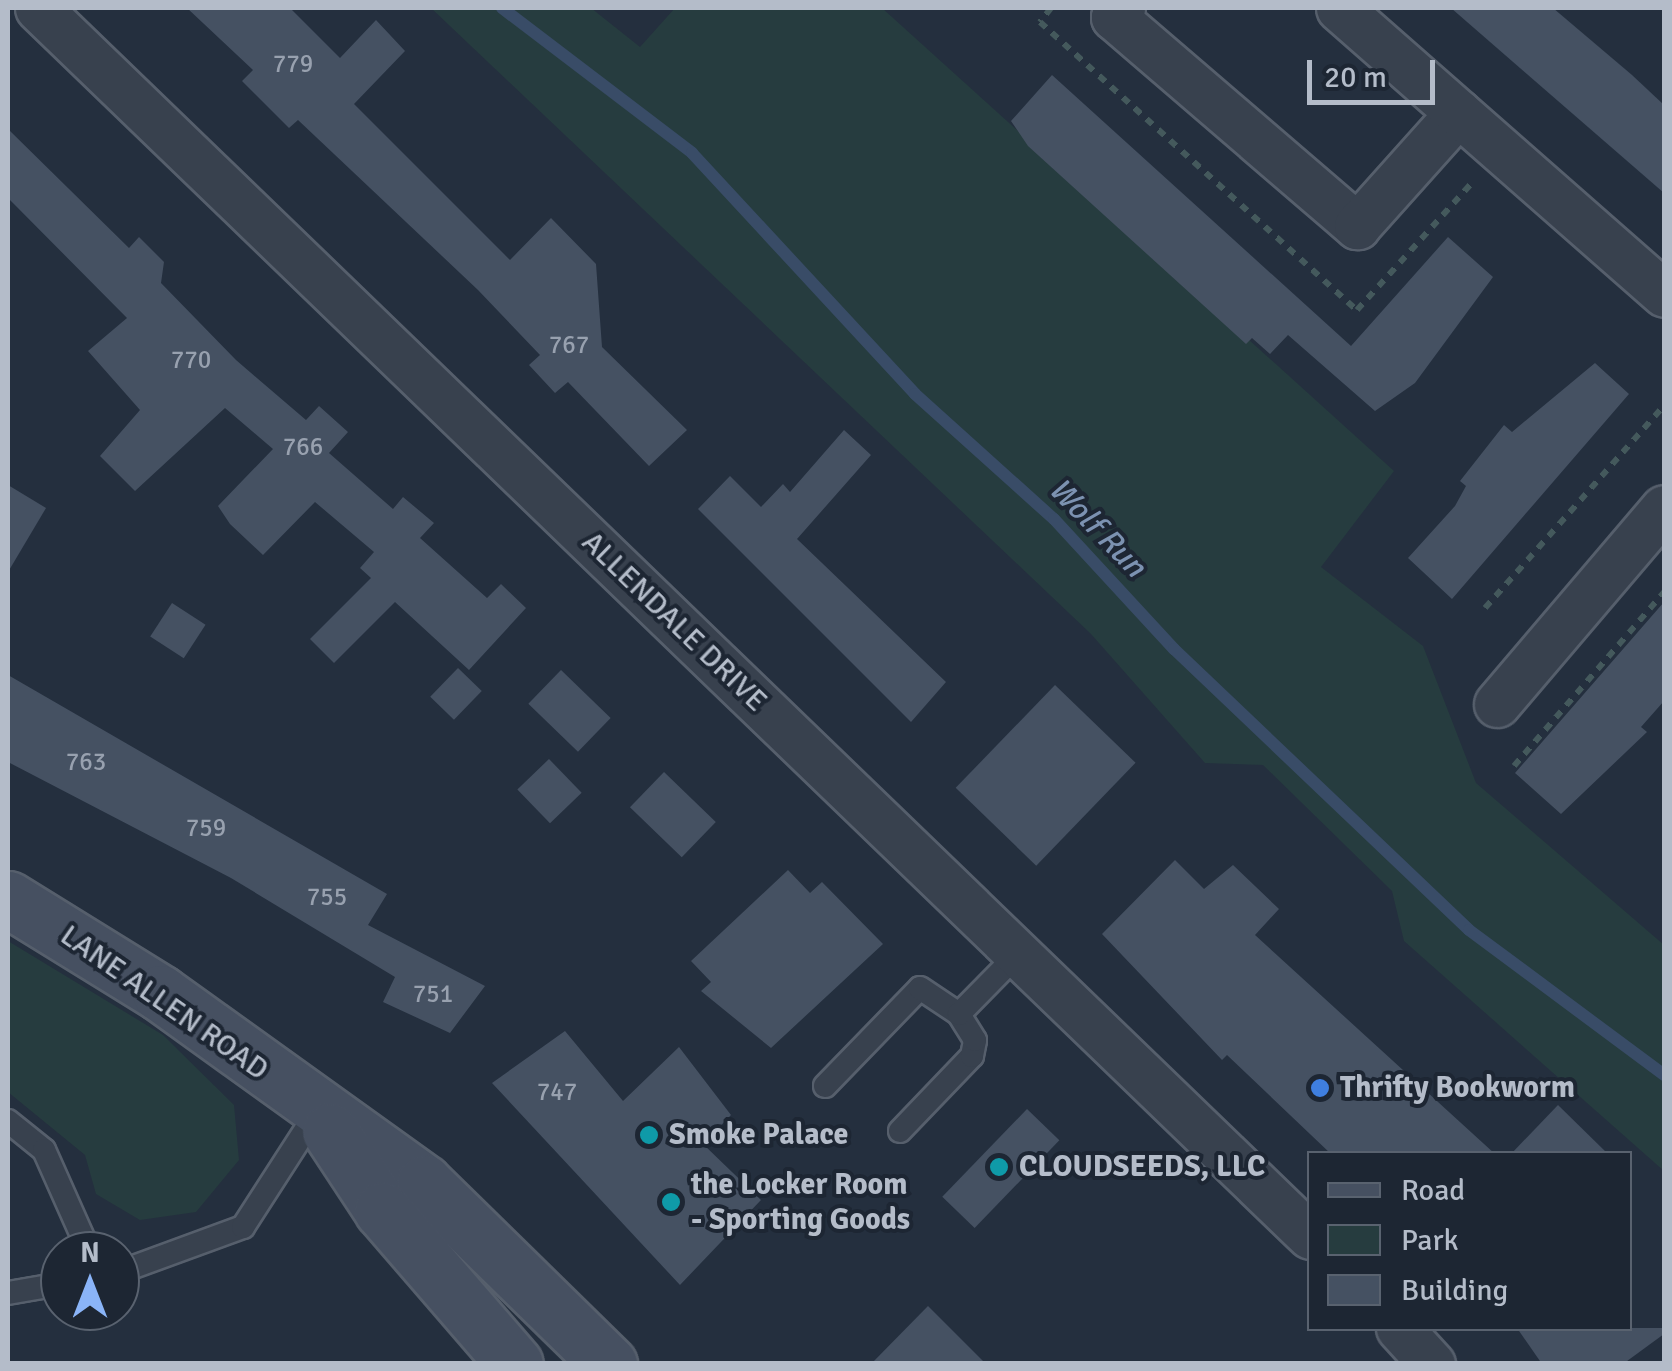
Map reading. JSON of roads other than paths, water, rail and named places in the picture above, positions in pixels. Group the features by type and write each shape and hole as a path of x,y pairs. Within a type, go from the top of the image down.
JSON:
{"main road":[{"name":"LANE ALLEN ROAD","path":"8,898 160,993 318,1112 424,1183 609,1364"},
{"name":"LANE ALLEN ROAD","path":"318,1112 382,1210 516,1364"}],"street":[{"name":"ALLENDALE DRIVE","path":"38,8 1307,1233"},
{"path":"1122,8 1114,18 1357,226 1458,113"},
{"path":"1340,8 1664,294"},
{"path":"1498,704 1664,508"},
{"path":"1402,1331 1432,1364"}],"lane":[{"path":"959,1014 1018,954"},
{"path":"824,1086 920,988 959,1014 975,1040 972,1056 900,1131"},
{"path":"140,1265 243,1227 318,1112"},
{"path":"8,1121 44,1150 80,1231"},
{"path":"8,1294 40,1288"}],"waterway":[{"name":"Wolf Run","path":"502,8 692,153 915,394 1054,519 1174,649 1469,930 1664,1075"}],"place":[{"name":"Thrifty Bookworm","path":"1320,1088"},
{"name":"Smoke Palace","path":"649,1135"},
{"name":"CLOUDSEEDS, LLC","path":"999,1167"},
{"name":"the Locker Room - Sporting Goods","path":"671,1202"}]}
